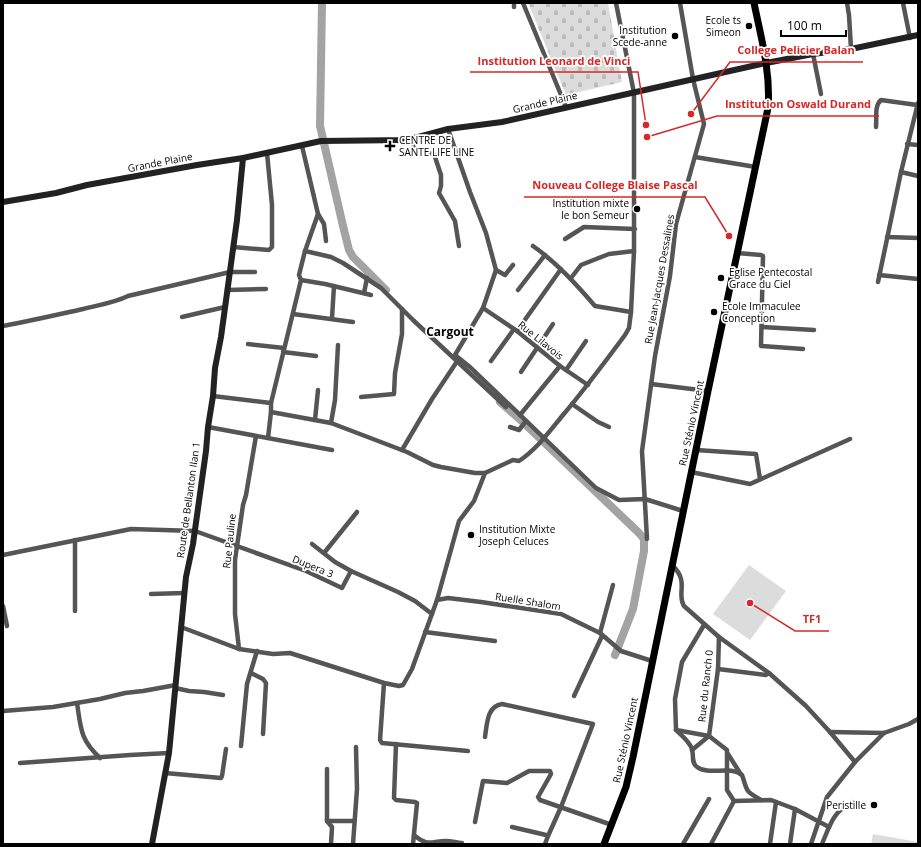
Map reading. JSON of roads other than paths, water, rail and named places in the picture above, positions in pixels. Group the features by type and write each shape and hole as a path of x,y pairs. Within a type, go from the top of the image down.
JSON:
{"main road":[{"name":"Rue Sténio Vincent","path":"604,844 626,787 768,108 769,94 766,63 754,3"}],"street":[{"path":"523,3 566,107"},
{"path":"271,412 331,423 402,450 433,465 476,473 485,473 513,460 518,461 529,454 543,440 588,385 629,328 635,229 634,93 616,3"},
{"name":"Rue Jean-Jacques Dessalines","path":"647,539 642,452 651,384 670,276 676,224 704,124 693,79 680,3"},
{"path":"847,3 851,49"},
{"path":"903,3 910,38"},
{"name":"Grande Plaine","path":"3,202 56,193 87,185 268,154 323,141 411,139 448,129 502,122 766,63 813,54 851,49 910,38 918,35"},
{"path":"813,54 821,94"},
{"path":"876,126 877,103 881,100 918,104 907,144 878,282"},
{"path":"911,128 918,129"},
{"path":"448,129 486,233 496,270 483,308 455,355 459,360"},
{"path":"411,139 417,154 434,154 441,176 439,193 455,221 459,246"},
{"path":"907,144 918,145"},
{"path":"302,146 318,214 324,224 326,241"},
{"path":"233,248 269,250 272,247 272,205 268,154"},
{"path":"695,157 756,167"},
{"name":"Route de Bellanton Ilan 1","path":"152,844 169,753 184,593 206,451 215,368 230,272 243,158"},
{"path":"901,172 918,176"},
{"path":"268,438 271,403 301,280 299,276 305,251 318,214"},
{"path":"565,239 584,226 635,229"},
{"path":"887,237 918,238"},
{"path":"533,246 572,278 595,306 631,312"},
{"path":"305,251 331,257 343,263 381,288 402,309 520,415 543,440 596,488 619,500 645,499 683,512"},
{"path":"572,278 580,265 609,254 634,251"},
{"path":"737,253 763,256 762,347 802,349"},
{"path":"518,290 545,255"},
{"path":"496,270 505,275 513,265"},
{"path":"491,361 561,269"},
{"path":"3,326 34,321 120,300 128,296 230,272 255,272"},
{"path":"879,275 918,279"},
{"path":"364,293 367,278"},
{"path":"301,280 371,295"},
{"path":"332,318 334,286"},
{"path":"227,290 266,289"},
{"path":"182,317 225,307"},
{"name":"Rue Lilavois","path":"483,308 516,330 560,366 588,385"},
{"path":"361,397 394,394 395,374 402,334 402,309"},
{"path":"293,314 354,322"},
{"path":"521,372 553,324"},
{"path":"762,327 814,330"},
{"path":"566,370 586,341"},
{"path":"248,344 316,356"},
{"path":"331,423 335,400 338,344"},
{"path":"402,450 432,399 459,360"},
{"path":"520,415 560,366"},
{"path":"469,369 506,407"},
{"path":"651,384 708,390"},
{"path":"315,420 318,390"},
{"path":"213,396 271,403"},
{"path":"572,404 598,422 609,427"},
{"path":"510,427 519,430 525,422"},
{"path":"208,427 332,450"},
{"name":"Rue Pauline","path":"239,649 234,594 235,560 243,505 256,436"},
{"path":"691,472 750,484 850,439"},
{"path":"696,450 756,454 760,480"},
{"path":"181,627 239,649 273,654 290,653 384,683 399,686 404,685 412,669 437,600 459,521 474,501 485,473"},
{"path":"324,553 357,512"},
{"name":"Dupera 3","path":"3,555 131,529 194,531 306,572 342,588 351,571"},
{"path":"75,540 75,611"},
{"path":"312,544 335,562 351,571 398,592 432,614"},
{"path":"672,565 679,572 681,577 682,604 704,625 769,673 806,706 855,762"},
{"path":"574,696 601,635 613,585"},
{"path":"151,594 184,593"},
{"name":"Ruelle Shalom","path":"437,600 448,598 522,607 561,614 601,635 618,648 652,661"},
{"path":"3,606 7,626"},
{"name":"Rue du Ranch 0","path":"704,625 682,662 675,699 676,730 709,736 718,669 719,637"},
{"path":"425,632 495,641"},
{"path":"241,746 247,684 257,651"},
{"path":"718,669 766,675 769,673"},
{"path":"251,673 266,683 263,734"},
{"path":"384,683 380,740 382,743 468,751"},
{"path":"3,711 53,707 125,693 176,687 189,692 204,692 223,695"},
{"path":"77,703 84,741 100,758"},
{"path":"485,737 488,716 495,706 502,704 593,724 546,844"},
{"path":"830,732 884,732 909,724 918,719"},
{"path":"676,730 686,740 692,750 694,763 696,766 706,770 740,773"},
{"path":"811,844 827,796 855,762 884,732"},
{"path":"692,750 709,736 727,750 728,754 742,775 745,788 762,800"},
{"path":"396,744 394,798 396,800 417,803 413,844"},
{"path":"353,844 357,789 356,747"},
{"path":"165,773 221,778 226,749"},
{"path":"20,763 169,753"},
{"path":"728,754 726,771 727,790 734,801"},
{"path":"327,769 327,821 332,827 331,844"},
{"path":"475,822 483,781 507,783 528,771 551,772 538,799 612,826"},
{"path":"683,844 709,799"},
{"path":"734,801 771,800 795,809 829,827"},
{"path":"711,844 734,801"},
{"path":"770,844 776,802"},
{"path":"822,844 832,819 842,807 853,802 863,807"},
{"path":"790,844 795,809"},
{"path":"327,821 354,821"},
{"path":"512,827 548,836"},
{"path":"414,835 426,844 446,841 462,843"}],"waterway":[{"path":"322,3 320,126 349,250 353,257 386,290"},
{"path":"500,402 524,423 644,539 644,551 633,609 615,655"}],"place":[{"name":"Ecole ts Simeon","path":"749,26"},
{"name":"Institution Scede-anne","path":"675,36"},
{"name":"College Pelicier Balan","path":"691,114"},
{"name":"Institution Leonard de Vinci","path":"646,125"},
{"name":"Institution Oswald Durand","path":"647,137"},
{"name":"CENTRE DE SANTE LIFE LINE","path":"390,146"},
{"name":"Institution mixte le bon Semeur","path":"637,209"},
{"name":"Nouveau College Blaise Pascal","path":"729,236"},
{"name":"Eglise Pentecostal Grace du Ciel","path":"721,278"},
{"name":"Ecole Immaculee Conception","path":"714,312"},
{"name":"Institution Mixte Joseph Celuces","path":"471,535"},
{"name":"TF1","path":"750,603"},
{"name":"Peristille","path":"874,805"}],"district":[{"name":"Cargout","path":"450,331"}]}
